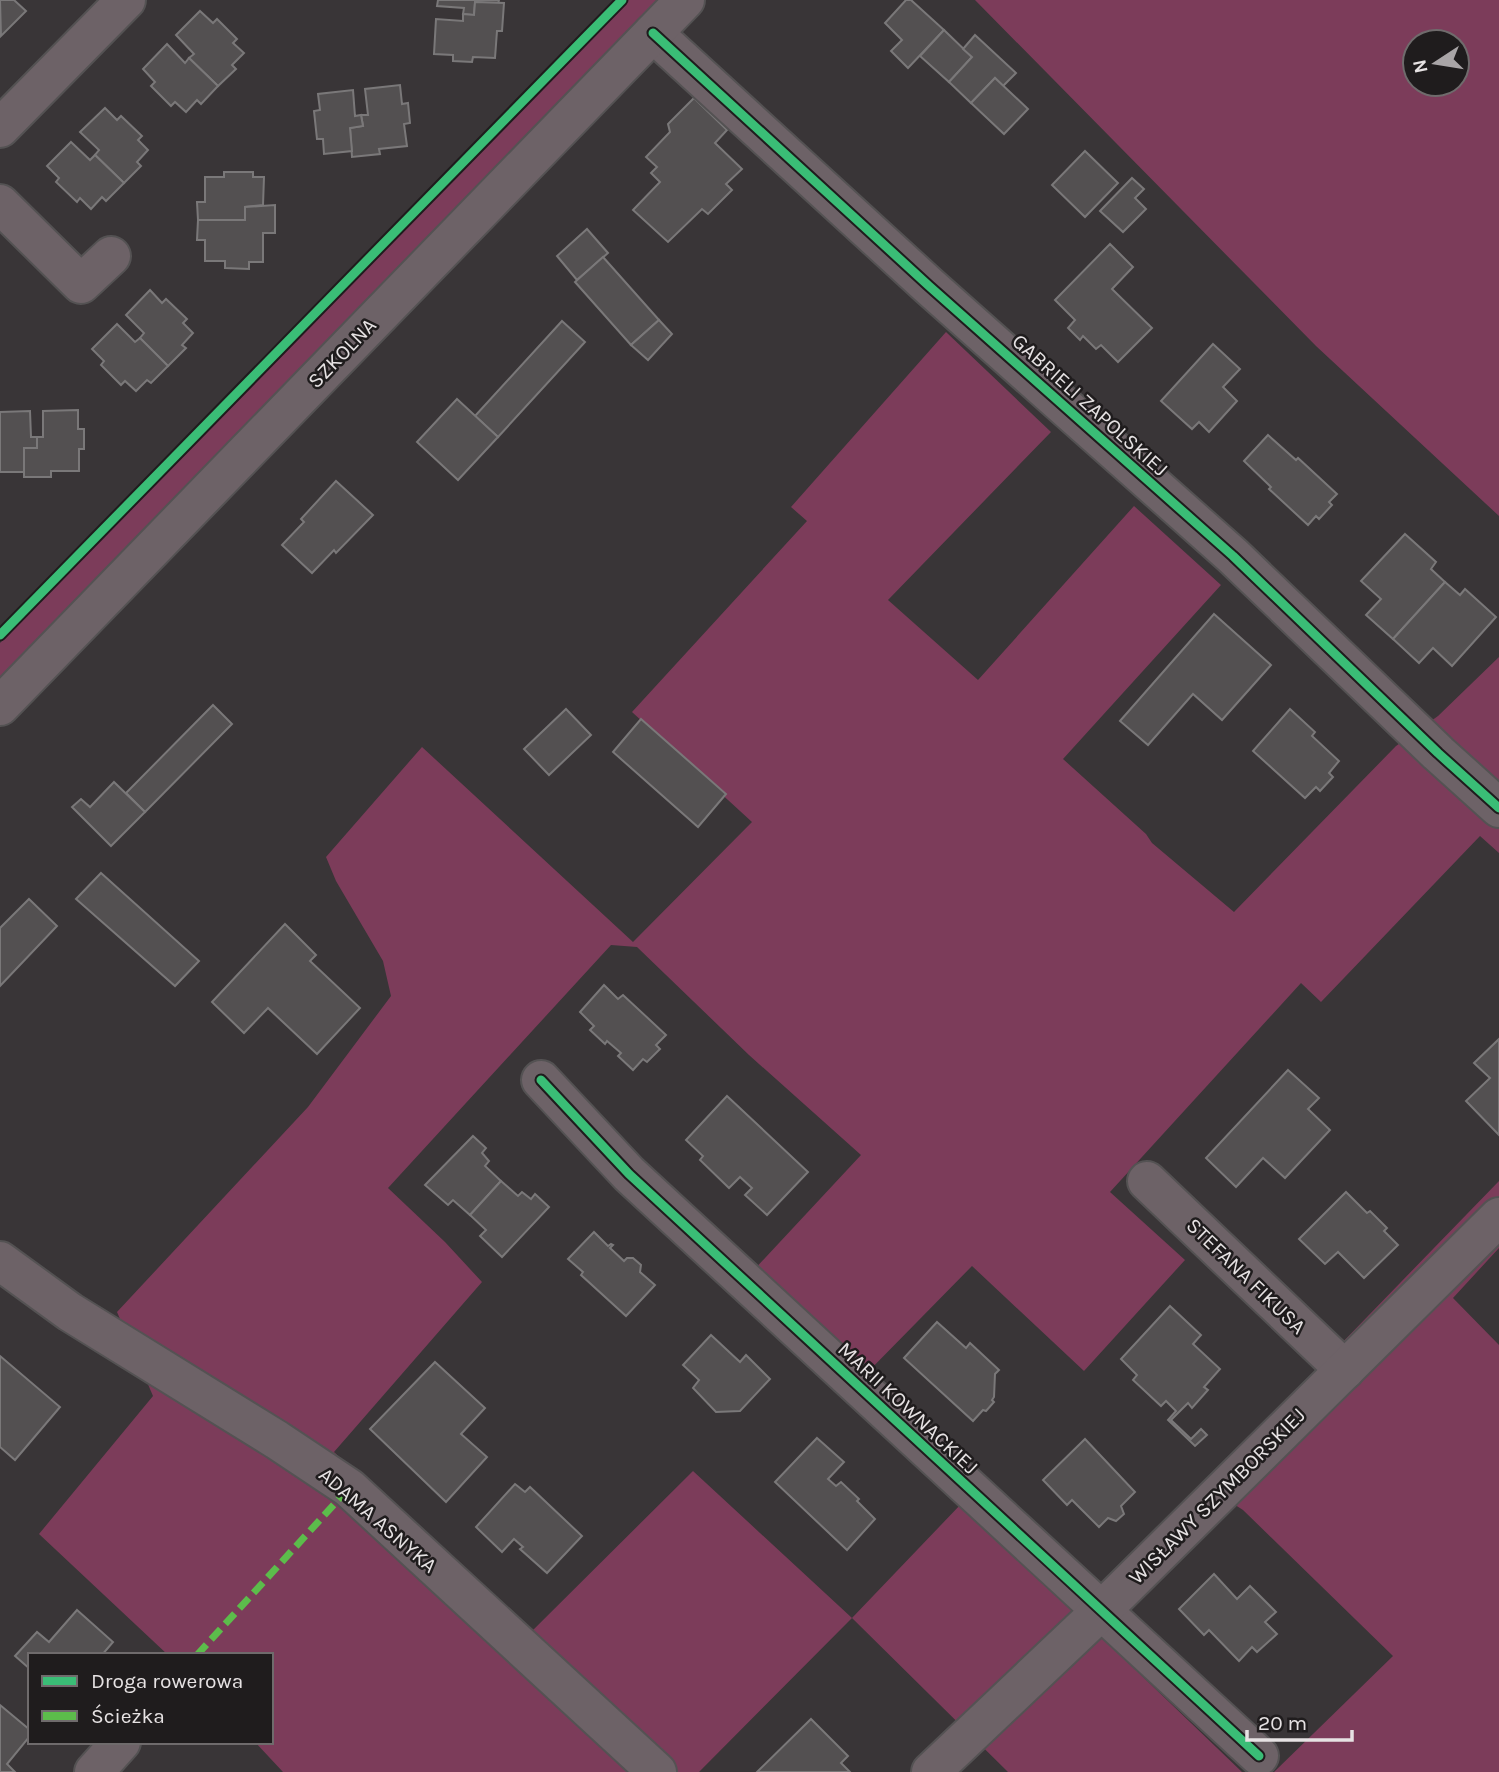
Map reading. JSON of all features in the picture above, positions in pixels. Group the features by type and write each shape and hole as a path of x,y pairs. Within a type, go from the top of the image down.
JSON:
{"street":[{"path":"0,128 126,0"},
{"name":"SZKOLNA","path":"0,706 685,0"},
{"name":"GABRIELI ZAPOLSKIEJ","path":"653,33 929,286 1233,556 1499,808"},
{"path":"0,204 81,284 111,256"},
{"name":"MARII KOWNACKIEJ","path":"541,1080 629,1174 1259,1756"},
{"name":"STEFANA FIKUSA","path":"1147,1181 1345,1370"},
{"name":"WISŁAWY SZYMBORSKIEJ","path":"931,1772 1102,1610 1499,1217"},
{"name":"ADAMA ASNYKA","path":"0,1261 70,1312 277,1440 349,1488 657,1772"},
{"path":"93,1772 119,1744"}],"shaded area":[{"path":"627,0 666,0 0,685 0,643"},
{"path":"975,0 1499,0 1499,516 1316,346"},
{"path":"946,332 1051,432 888,600 978,680 1134,506 1221,585 1063,759 1146,834 1152,843 1234,912 1396,746 1438,716 1499,657 1499,853 1480,836 1321,1002 1301,983 1110,1192 1185,1260 1084,1371 972,1266 862,1378 751,1273 861,1155 749,1055 637,947 611,945 388,1188 445,1242 482,1282 334,1452 527,1636 693,1471 852,1618 699,1772 283,1772 257,1744 273,1744 273,1653 166,1653 39,1534 153,1396 117,1312 308,1107 391,996 383,961 336,881 326,857 422,747 633,942 752,822 632,712 807,521 791,507"},
{"path":"1499,1181 1499,1248 1453,1298 1499,1345 1499,1772 1274,1772 1393,1656 1243,1510 1204,1485"},
{"path":"962,1503 1242,1772 1008,1772 852,1618"}],"building":[{"path":"0,0 14,0 26,11 1,36"},
{"path":"438,0 499,0 498,4 475,2 474,15 463,14 464,8 437,6"},
{"path":"906,0 911,0 944,30 908,68 891,51 902,40 885,23"},
{"path":"475,2 504,3 502,31 497,31 495,58 473,57 472,62 453,61 453,55 434,54 436,19 463,21 463,14 474,15"},
{"path":"200,11 213,23 217,19 237,39 233,43 244,53 232,65 236,69 218,86 189,58 194,54 176,35"},
{"path":"944,30 972,57 949,82 920,56"},
{"path":"975,35 1016,73 1003,86 995,78 971,103 949,82 972,57 963,49"},
{"path":"167,44 185,63 189,58 218,86 201,104 197,100 186,112 175,102 171,106 151,86 155,82 143,69"},
{"path":"995,78 1028,109 1004,134 971,103"},
{"path":"400,85 402,104 408,103 410,123 404,124 407,146 379,149 380,154 352,157 350,128 363,126 361,115 368,115 365,89"},
{"path":"353,90 355,116 361,115 363,126 350,128 352,151 324,154 323,139 317,139 314,111 320,110 318,94"},
{"path":"694,98 727,130 715,143 742,169 726,184 732,190 708,214 702,209 668,242 633,210 660,182 651,173 657,167 646,157 670,132 668,124"},
{"path":"105,108 117,120 121,116 142,136 138,140 148,150 137,162 141,166 124,183 95,155 99,150 80,132"},
{"path":"71,142 90,160 95,155 124,183 106,201 102,197 91,209 80,198 77,202 56,182 59,178 47,166"},
{"path":"1085,151 1118,183 1085,217 1052,185"},
{"path":"224,172 253,172 253,177 264,177 263,205 245,207 245,220 198,220 197,202 205,202 205,177 224,177"},
{"path":"1132,178 1144,189 1135,198 1146,209 1123,232 1100,211"},
{"path":"275,205 275,233 263,233 263,262 249,262 249,269 225,268 225,261 205,261 205,240 197,240 198,220 245,220 245,207"},
{"path":"587,229 608,253 577,280 557,256"},
{"path":"1110,244 1133,267 1112,289 1152,328 1118,362 1101,345 1096,349 1083,336 1080,340 1068,328 1075,320 1055,300"},
{"path":"603,257 659,320 631,345 575,282"},
{"path":"150,290 162,303 166,299 187,319 183,323 193,333 182,345 186,348 168,366 140,338 144,333 126,315"},
{"path":"659,320 672,334 648,360 631,345"},
{"path":"562,321 585,342 498,437 475,416"},
{"path":"117,324 135,342 140,338 168,366 151,383 147,380 136,391 125,381 121,385 101,365 104,361 92,349"},
{"path":"1213,344 1240,369 1223,387 1237,401 1209,432 1199,422 1192,429 1161,401"},
{"path":"457,399 498,437 458,480 417,442"},
{"path":"78,410 78,429 84,429 84,449 79,449 79,471 51,471 51,477 24,477 24,448 37,448 37,437 43,437 43,411"},
{"path":"30,411 31,437 37,437 37,448 24,448 24,472 0,472 0,412"},
{"path":"1268,435 1337,494 1329,502 1332,505 1319,519 1316,516 1308,525 1269,489 1271,487 1244,461"},
{"path":"336,481 373,515 312,573 282,545 304,522 301,519"},
{"path":"1405,534 1436,562 1431,569 1445,582 1393,639 1366,615 1381,599 1361,581"},
{"path":"1445,582 1460,595 1465,589 1496,617 1452,666 1433,648 1419,663 1393,639"},
{"path":"1214,614 1271,665 1222,720 1193,694 1148,745 1120,721"},
{"path":"213,705 232,724 145,812 126,793"},
{"path":"566,709 591,735 549,775 524,749"},
{"path":"1290,709 1315,732 1312,736 1339,761 1329,773 1333,777 1320,791 1316,787 1305,798 1253,751"},
{"path":"641,719 726,794 698,827 613,752"},
{"path":"114,782 145,812 111,846 72,807 81,799 90,807"},
{"path":"101,873 199,961 175,986 76,899"},
{"path":"29,899 57,926 0,986 0,928"},
{"path":"285,924 316,955 310,961 360,1008 317,1054 268,1008 244,1033 212,1002"},
{"path":"604,985 618,999 623,995 666,1035 656,1045 660,1049 647,1062 643,1059 633,1070 618,1056 621,1053 607,1041 605,1044 590,1030 594,1026 580,1012"},
{"path":"1499,1039 1499,1135 1466,1101 1490,1078 1474,1063"},
{"path":"1288,1070 1319,1098 1308,1109 1330,1130 1285,1178 1263,1158 1236,1187 1206,1158"},
{"path":"727,1096 808,1172 767,1215 745,1195 752,1188 740,1177 729,1188 700,1160 703,1156 686,1140"},
{"path":"473,1136 486,1148 482,1153 489,1161 485,1166 501,1181 470,1215 453,1200 448,1205 425,1185"},
{"path":"501,1181 518,1196 522,1192 531,1199 535,1194 549,1207 502,1257 480,1236 486,1230 470,1215"},
{"path":"1346,1192 1387,1228 1384,1231 1398,1245 1364,1278 1338,1252 1325,1264 1299,1239"},
{"path":"594,1232 608,1246 613,1245 610,1248 624,1261 633,1258 641,1265 640,1272 655,1285 626,1316 581,1275 583,1272 568,1259"},
{"path":"1170,1306 1201,1335 1193,1344 1220,1369 1204,1387 1208,1390 1192,1408 1188,1403 1171,1420 1191,1439 1201,1429 1207,1435 1195,1446 1168,1420 1176,1411 1166,1401 1161,1406 1133,1380 1137,1375 1121,1359"},
{"path":"937,1322 966,1348 970,1343 999,1370 995,1374 994,1402 973,1421 904,1358"},
{"path":"711,1335 740,1362 746,1355 770,1379 740,1411 716,1412 693,1388 699,1380 683,1365"},
{"path":"0,1356 60,1407 15,1460 0,1447"},
{"path":"435,1362 485,1408 461,1434 487,1457 446,1502 370,1429"},
{"path":"817,1438 844,1462 828,1479 836,1486 841,1482 875,1519 847,1550 775,1482"},
{"path":"1085,1439 1135,1492 1121,1506 1124,1514 1116,1521 1108,1518 1099,1527 1072,1500 1067,1505 1043,1480"},
{"path":"515,1484 525,1492 530,1487 582,1536 547,1573 520,1549 523,1547 514,1539 502,1552 476,1527"},
{"path":"1214,1574 1237,1599 1250,1586 1276,1612 1265,1622 1277,1634 1257,1652 1252,1647 1239,1661 1209,1630 1204,1635 1179,1609"},
{"path":"77,1610 113,1642 104,1653 28,1653 28,1667 15,1656 37,1632 49,1642"},
{"path":"0,1705 28,1728 28,1738 7,1764 15,1772 0,1772"},
{"path":"811,1719 848,1756 841,1763 850,1772 757,1772"}],"marked path":[{"path":"199,1653 349,1488"}],"cycle path":[{"path":"0,635 622,0"},
{"path":"653,33 929,286 1233,556 1499,808"},
{"path":"541,1080 629,1174 1259,1756"}]}
